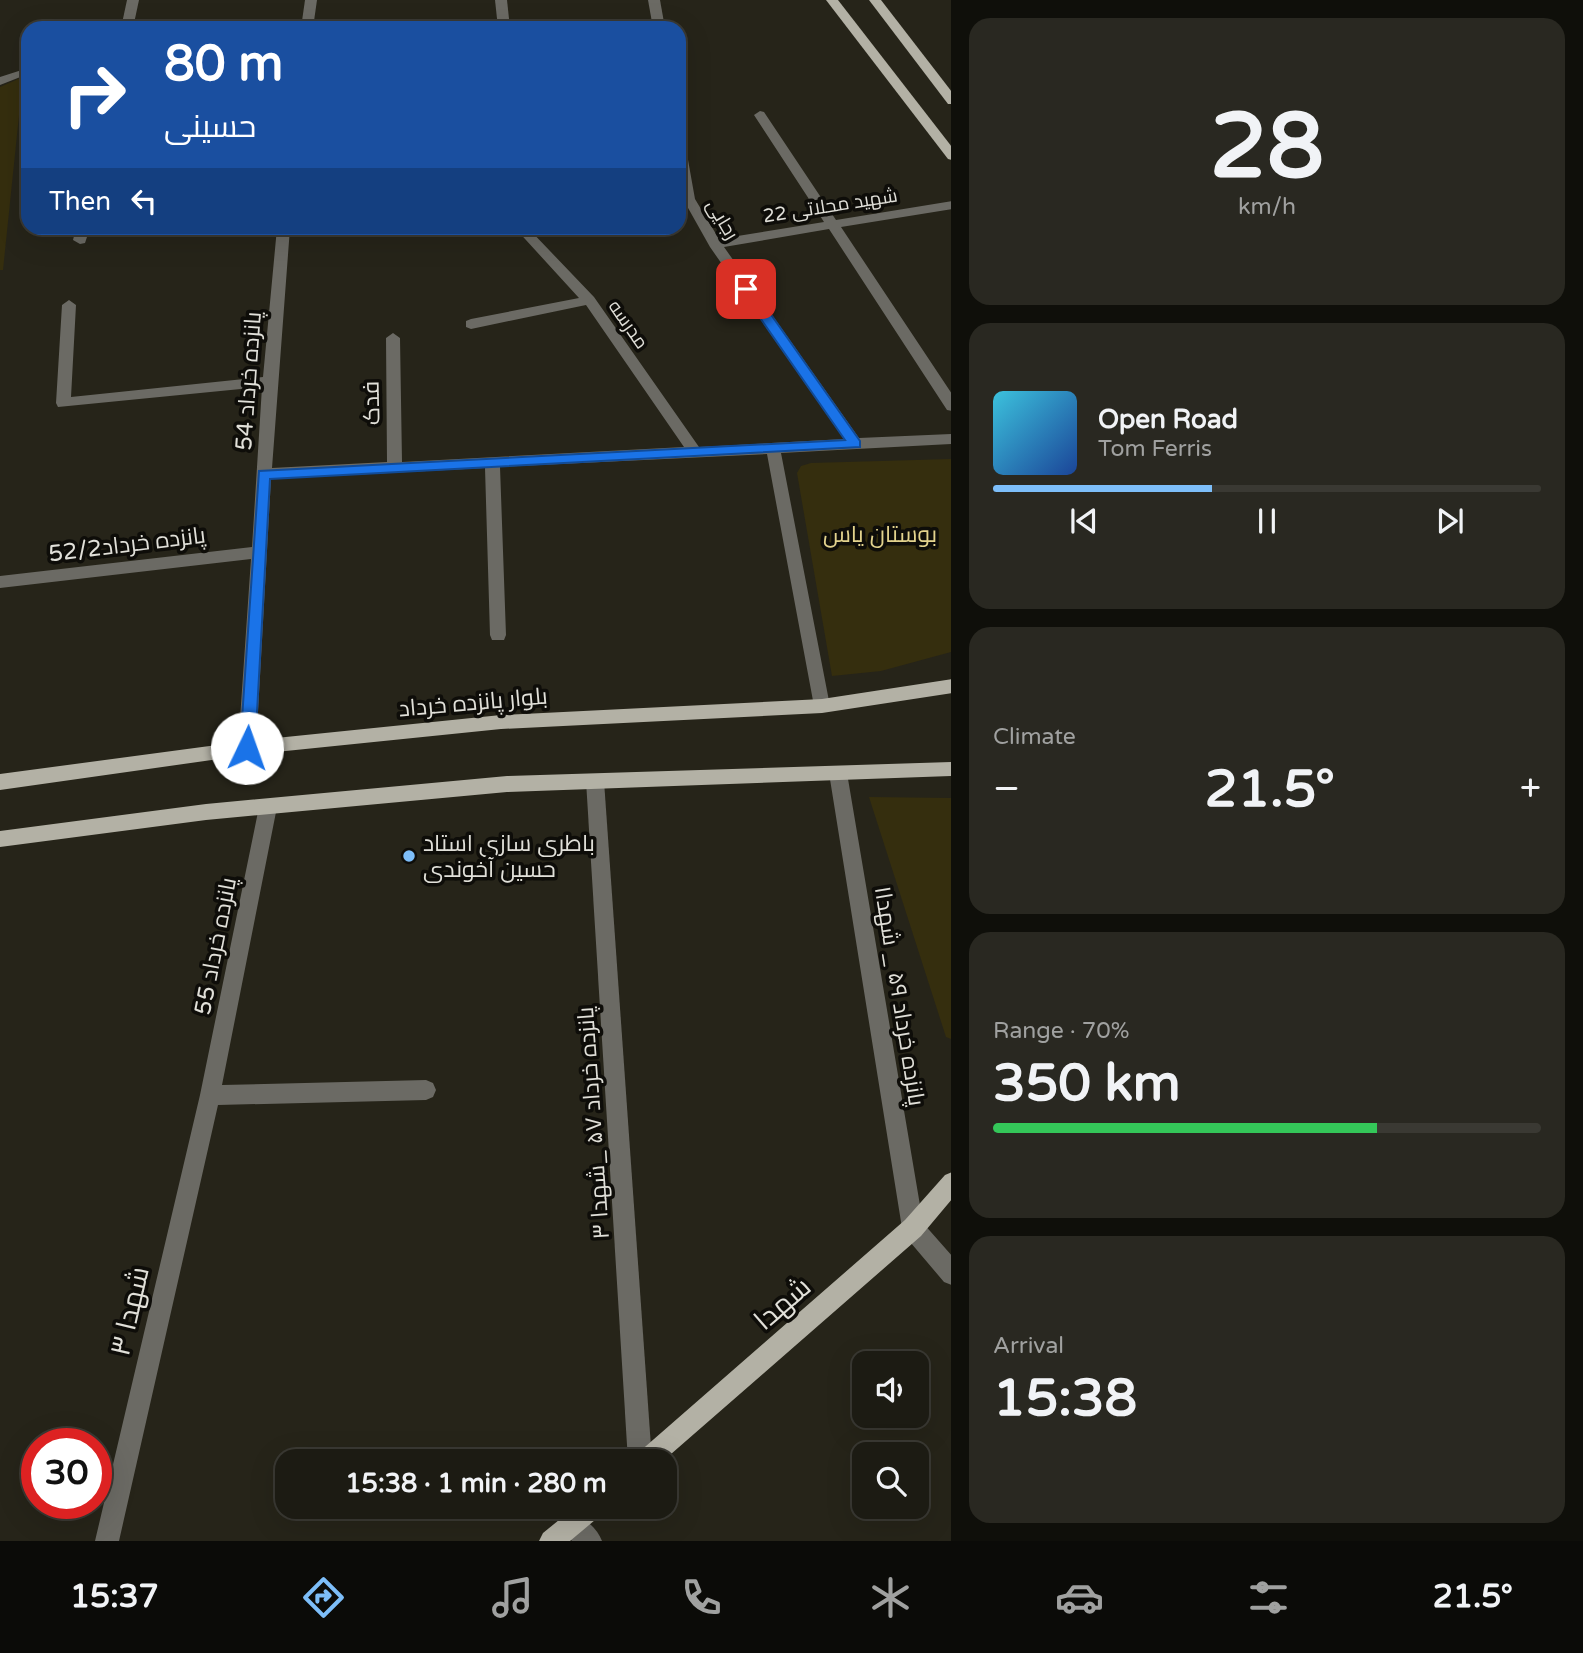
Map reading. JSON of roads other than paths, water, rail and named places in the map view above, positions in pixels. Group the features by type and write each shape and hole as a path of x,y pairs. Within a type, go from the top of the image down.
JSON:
{"main road":[{"path":"832,0 951,156"},
{"path":"875,0 951,101"},
{"name":"بلوار پانزده خرداد","path":"0,782 247,748 501,722 822,706 951,686"},
{"path":"0,839 206,812 507,784 951,769"},
{"name":"شهدا","path":"660,1449 913,1228 951,1182"},
{"path":"551,1541 579,1519"}],"street":[{"path":"128,21 133,0"},
{"path":"308,21 311,0"},
{"path":"501,0 503,21"},
{"path":"654,0 658,21"},
{"path":"0,81 21,73"},
{"path":"760,115 951,406"},
{"name":"رجایی","path":"686,183 689,200 715,244 855,444"},
{"name":"شهید محلاتی 22","path":"715,244 951,205"},
{"name":"پانزده خرداد 54","path":"247,748 270,381 282,235"},
{"name":"مدرسه","path":"528,235 589,300 695,452"},
{"path":"471,324 589,300"},
{"path":"69,304 64,403 270,381"},
{"name":"فدک","path":"393,338 395,468"},
{"path":"264,474 951,439"},
{"path":"773,448 822,706"},
{"path":"492,463 498,635"},
{"name":"پانزده خرداد52/2","path":"0,582 259,552"},
{"name":"پانزده خرداد ۵۹ _ شهدا۱","path":"838,773 913,1228"},
{"name":"پانزده خرداد ۵۷ _شهدا ۳","path":"595,781 639,1449"},
{"name":"پانزده خرداد 55","path":"210,1095 268,807"},
{"path":"210,1095 426,1090"},
{"name":"شهدا ۳","path":"107,1541 210,1095"},
{"path":"913,1228 951,1274"},
{"path":"572,1525 590,1541"}],"place":[{"name":"باطری سازی استاد حسین آخوندی","path":"409,856"}],"park label":[{"name":"بوستان یاس","path":"880,534"}]}
